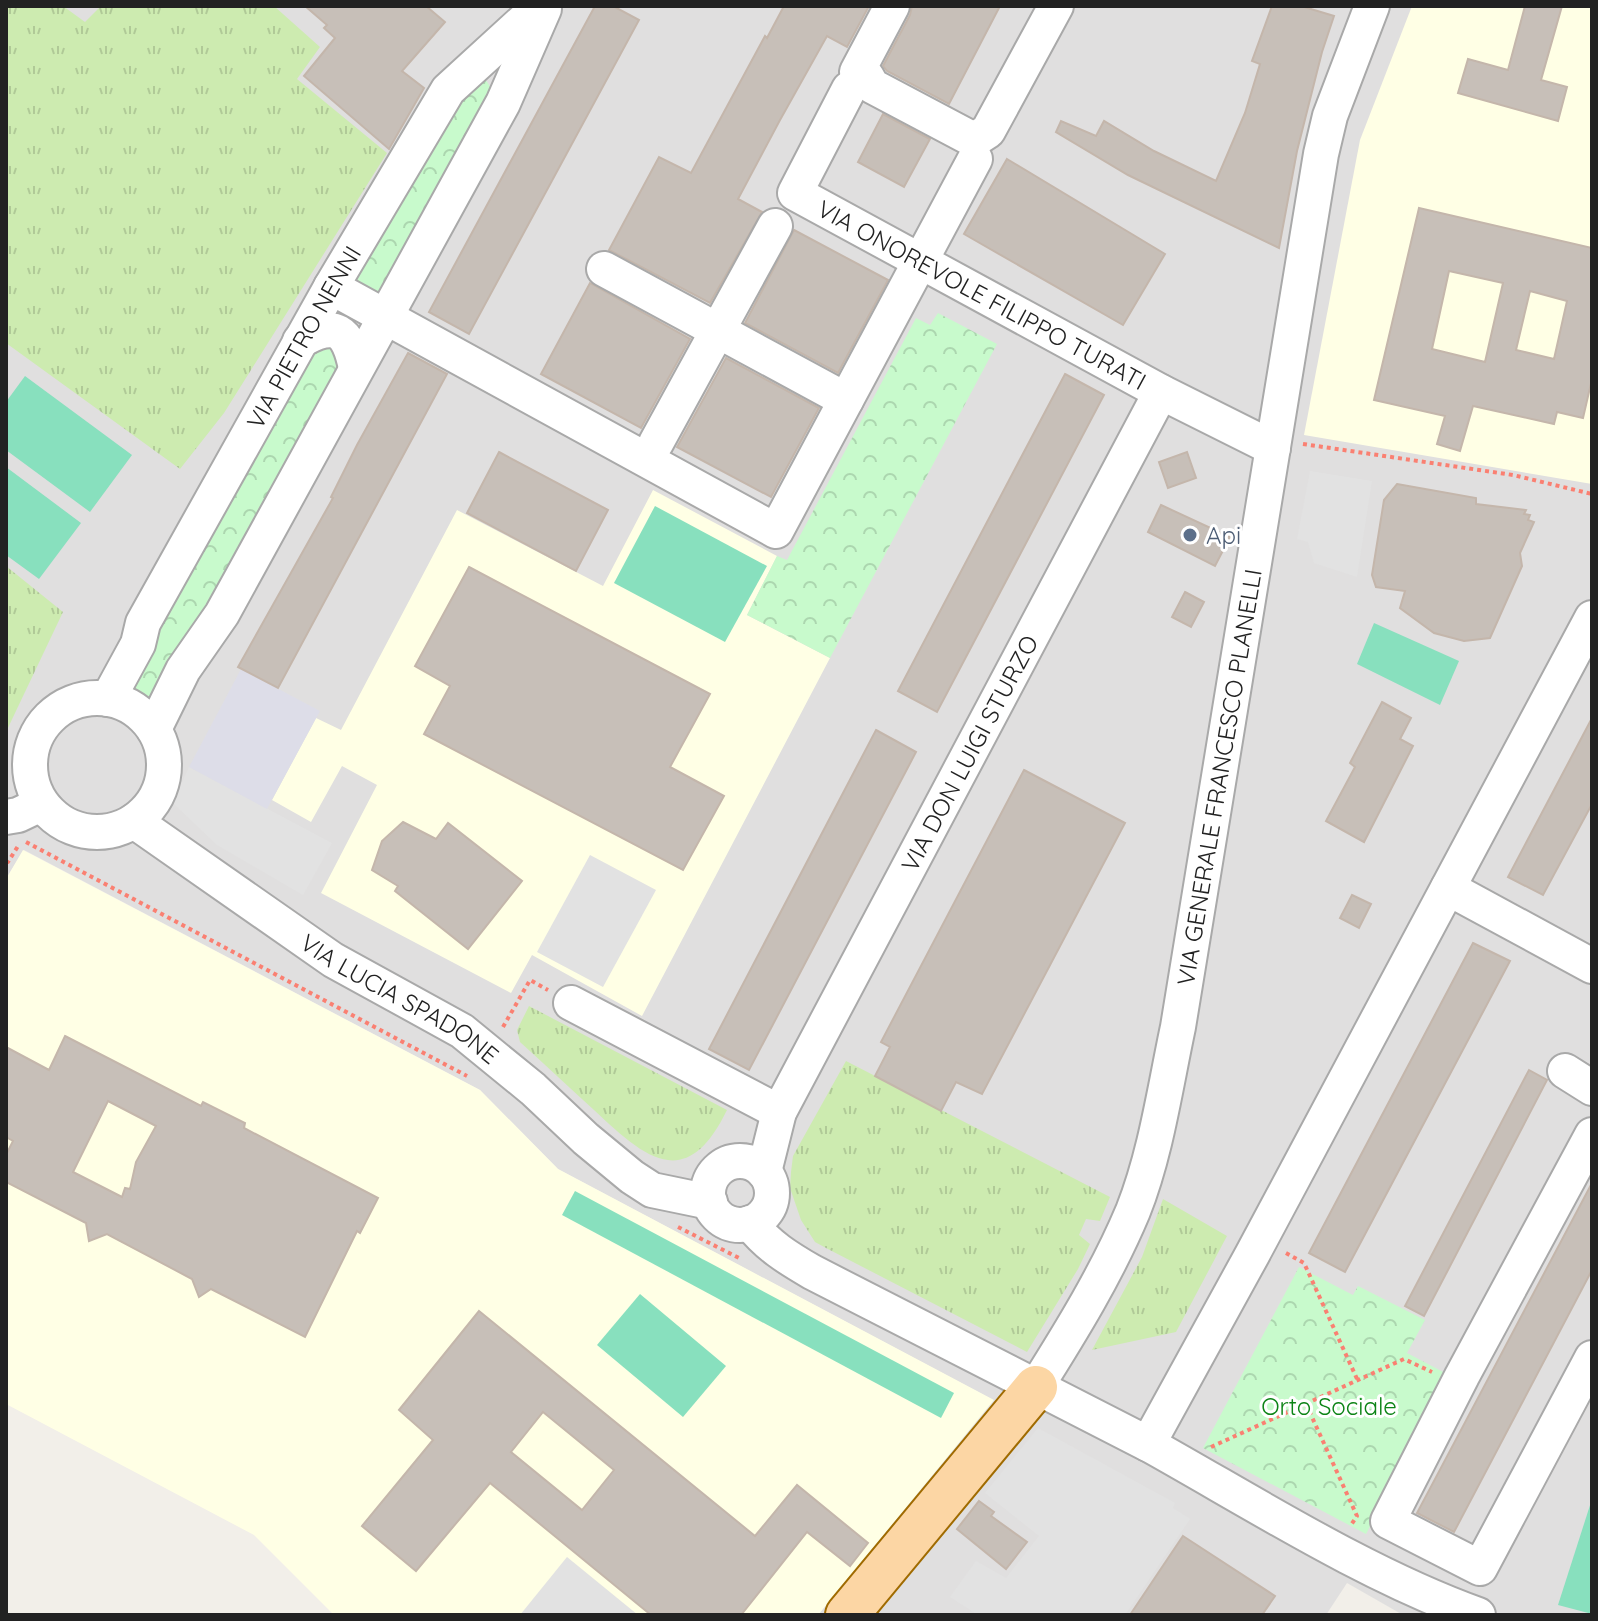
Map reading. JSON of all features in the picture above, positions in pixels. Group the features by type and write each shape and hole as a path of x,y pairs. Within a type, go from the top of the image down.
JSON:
{"main road":[{"path":"847,1615 1036,1387"}],"street":[{"name":"VIA PIETRO NENNI","path":"108,699 138,644 143,623 300,341 448,90 543,6"},
{"name":"VIA PIETRO NENNI","path":"154,729 183,670 222,614 503,103 543,6"},
{"name":"VIA ONOREVOLE FILIPPO TURATI","path":"892,6 784,211 921,261 1161,392 1273,448"},
{"path":"853,80 867,77 872,86 974,140 988,131 1056,6"},
{"name":"VIA GENERALE FRANCESCO PLANELLI","path":"1036,1387 1108,1267 1134,1207 1158,1124 1178,1027 1321,154 1330,116 1372,6"},
{"path":"331,287 776,531 975,159"},
{"path":"656,443 784,211"},
{"path":"604,269 846,400"},
{"path":"300,341 319,330 331,329 342,334 351,345 356,368"},
{"name":"VIA DON LUIGI STURZO","path":"741,1188 1161,392"},
{"path":"1148,1444 1592,618"},
{"path":"108,699 141,713 154,729 163,751 163,781 150,808 134,821 112,831 97,833 68,826 45,808 32,781 32,750 45,723 69,704 108,699"},
{"path":"6,817 39,805"},
{"name":"VIA LUCIA SPADONE","path":"134,821 333,960 426,1010 489,1051 614,1164 652,1190 741,1188"},
{"path":"1448,888 1592,966"},
{"path":"571,1003 779,1112"},
{"path":"1592,1135 1388,1521 1480,1568 1592,1358"},
{"path":"741,1188 772,1247 812,1272 1148,1444 1337,1549 1438,1601 1478,1615"}],"path":[{"path":"1273,448 1306,444 1513,475 1592,494"},
{"path":"489,1051 530,980 571,1003"},
{"path":"1260,1239 1304,1263 1358,1381"},
{"path":"1180,1462 1404,1359 1427,1370"},
{"path":"1306,1404 1357,1516 1337,1549"}],"shaded area":[{"path":"6,6 1592,6 1592,1615 1403,1615 1347,1583 1326,1615 818,1615 993,1400 558,1169 480,1090 24,850 6,879"},
{"path":"1412,6 1592,6 1592,484 1304,435 1360,140"},
{"path":"1310,471 1372,481 1357,577 1314,563 1308,542 1297,539"},
{"path":"653,490 777,556 747,615 830,658 642,1016 532,955 511,993 321,893 377,785 342,766 311,822 272,800 316,718 341,730 457,510 603,586"},
{"path":"241,669 320,711 267,809 189,767"},
{"path":"189,767 332,843 303,895 217,845 173,803"},
{"path":"23,850 480,1090 558,1169 994,1400 818,1615 334,1615 254,1535 6,1404 6,879"},
{"path":"590,855 656,890 603,987 537,952"},
{"path":"1038,1428 1175,1503 1173,1508 1190,1519 1125,1615 978,1615 950,1597 976,1561 1006,1578 1039,1536 985,1493"},
{"path":"567,1557 638,1615 520,1615"}],"green space":[{"path":"6,6 63,6 85,22 101,6 274,6 320,47 297,79 387,153 224,413 180,469 6,343"},
{"path":"485,79 492,89 382,302 348,281 463,89"},
{"path":"938,313 997,344 830,658 747,615 777,556 787,560 916,318 930,325"},
{"path":"325,344 338,356 341,371 150,708 126,687 307,345"},
{"path":"25,376 132,455 90,512 6,450 6,402"},
{"path":"6,467 81,523 39,579 6,555"},
{"path":"655,506 767,566 725,642 614,583"},
{"path":"6,566 63,612 6,732"},
{"path":"1374,623 1459,661 1440,705 1357,664"},
{"path":"529,1006 727,1110 712,1136 696,1152 680,1160 664,1160 631,1142 520,1042 517,1030"},
{"path":"846,1061 1110,1197 1100,1221 1086,1219 1079,1235 1090,1244 1027,1352 815,1242 801,1220 790,1188 793,1156"},
{"path":"575,1191 954,1393 941,1418 562,1215"},
{"path":"1163,1199 1227,1236 1176,1332 1092,1350 1142,1257"},
{"name":"Orto Sociale","path":"1299,1267 1353,1295 1358,1286 1425,1320 1407,1353 1449,1375 1366,1534 1203,1448"},
{"path":"640,1294 726,1366 683,1417 597,1345"},
{"path":"1592,1499 1592,1614 1558,1605"}],"building":[{"path":"305,6 426,6 445,22 402,71 424,88 389,149 304,76 335,38 324,28 327,25"},
{"path":"595,6 613,6 639,20 469,334 429,312"},
{"path":"784,6 869,6 847,47 827,36 780,120 738,199 762,212 710,303 609,250 659,157 691,173"},
{"path":"912,6 1000,6 949,104 883,66"},
{"path":"1272,6 1301,6 1334,16 1297,151 1279,248 1128,175 1056,132 1061,121 1096,136 1104,121 1154,151 1216,181 1245,113 1260,64 1252,61"},
{"path":"1525,6 1562,6 1541,80 1567,87 1558,121 1458,93 1468,59 1508,70"},
{"path":"883,114 930,139 904,187 858,162"},
{"path":"1007,159 1165,254 1123,325 964,234"},
{"path":"1419,208 1592,248 1592,379 1583,418 1557,412 1554,424 1473,406 1460,451 1437,444 1445,416 1374,400","holes":["1449,271 1503,283 1485,362 1432,349","1530,291 1567,301 1554,359 1516,350"]},
{"path":"794,230 888,280 838,373 745,323"},
{"path":"590,283 690,339 641,428 541,374"},
{"path":"408,353 447,374 278,688 238,667 333,498 357,445"},
{"path":"726,358 819,408 771,497 677,447"},
{"path":"1065,374 1104,395 937,712 898,691"},
{"path":"499,452 608,510 576,571 467,513"},
{"path":"1187,452 1196,478 1168,488 1159,462"},
{"path":"1397,484 1476,498 1476,504 1526,510 1524,514 1530,515 1528,520 1534,522 1520,553 1522,566 1490,638 1464,641 1434,633 1400,608 1405,591 1376,587 1372,575 1384,500"},
{"path":"1161,505 1230,537 1215,566 1148,532"},
{"path":"469,567 710,694 670,767 724,796 683,870 424,734 450,686 415,666"},
{"path":"1185,592 1204,602 1191,627 1172,617"},
{"path":"1382,702 1411,718 1400,739 1413,746 1364,842 1326,821 1355,767 1350,763"},
{"path":"1592,718 1592,804 1543,895 1508,877"},
{"path":"876,730 916,752 749,1070 709,1049"},
{"path":"1024,770 1125,823 982,1094 956,1082 941,1111 875,1076 890,1047 881,1042"},
{"path":"403,822 436,839 448,823 522,881 468,949 395,891 398,886 372,870 382,841"},
{"path":"1352,895 1371,904 1359,928 1340,918"},
{"path":"1473,943 1510,961 1345,1272 1309,1253"},
{"path":"65,1036 201,1106 203,1102 245,1123 244,1128 378,1198 360,1233 357,1231 305,1337 211,1289 199,1297 192,1279 107,1234 89,1241 86,1223 6,1182 6,1155 13,1141 6,1137 6,1047 49,1070","holes":["108,1101 156,1126 136,1162 130,1189 125,1188 122,1197 73,1172"]},
{"path":"1529,1070 1547,1080 1424,1316 1405,1306"},
{"path":"1592,1183 1592,1270 1454,1532 1417,1513"},
{"path":"479,1311 755,1536 797,1485 868,1543 850,1566 807,1532 741,1615 651,1615 490,1483 416,1571 362,1526 433,1440 399,1410","holes":["543,1412 614,1470 582,1510 511,1452"]},
{"path":"979,1501 994,1512 991,1516 1027,1542 1006,1569 957,1529"},
{"path":"1183,1536 1275,1596 1262,1615 1130,1615"}],"place":[{"name":"Api","path":"1190,535"}]}
